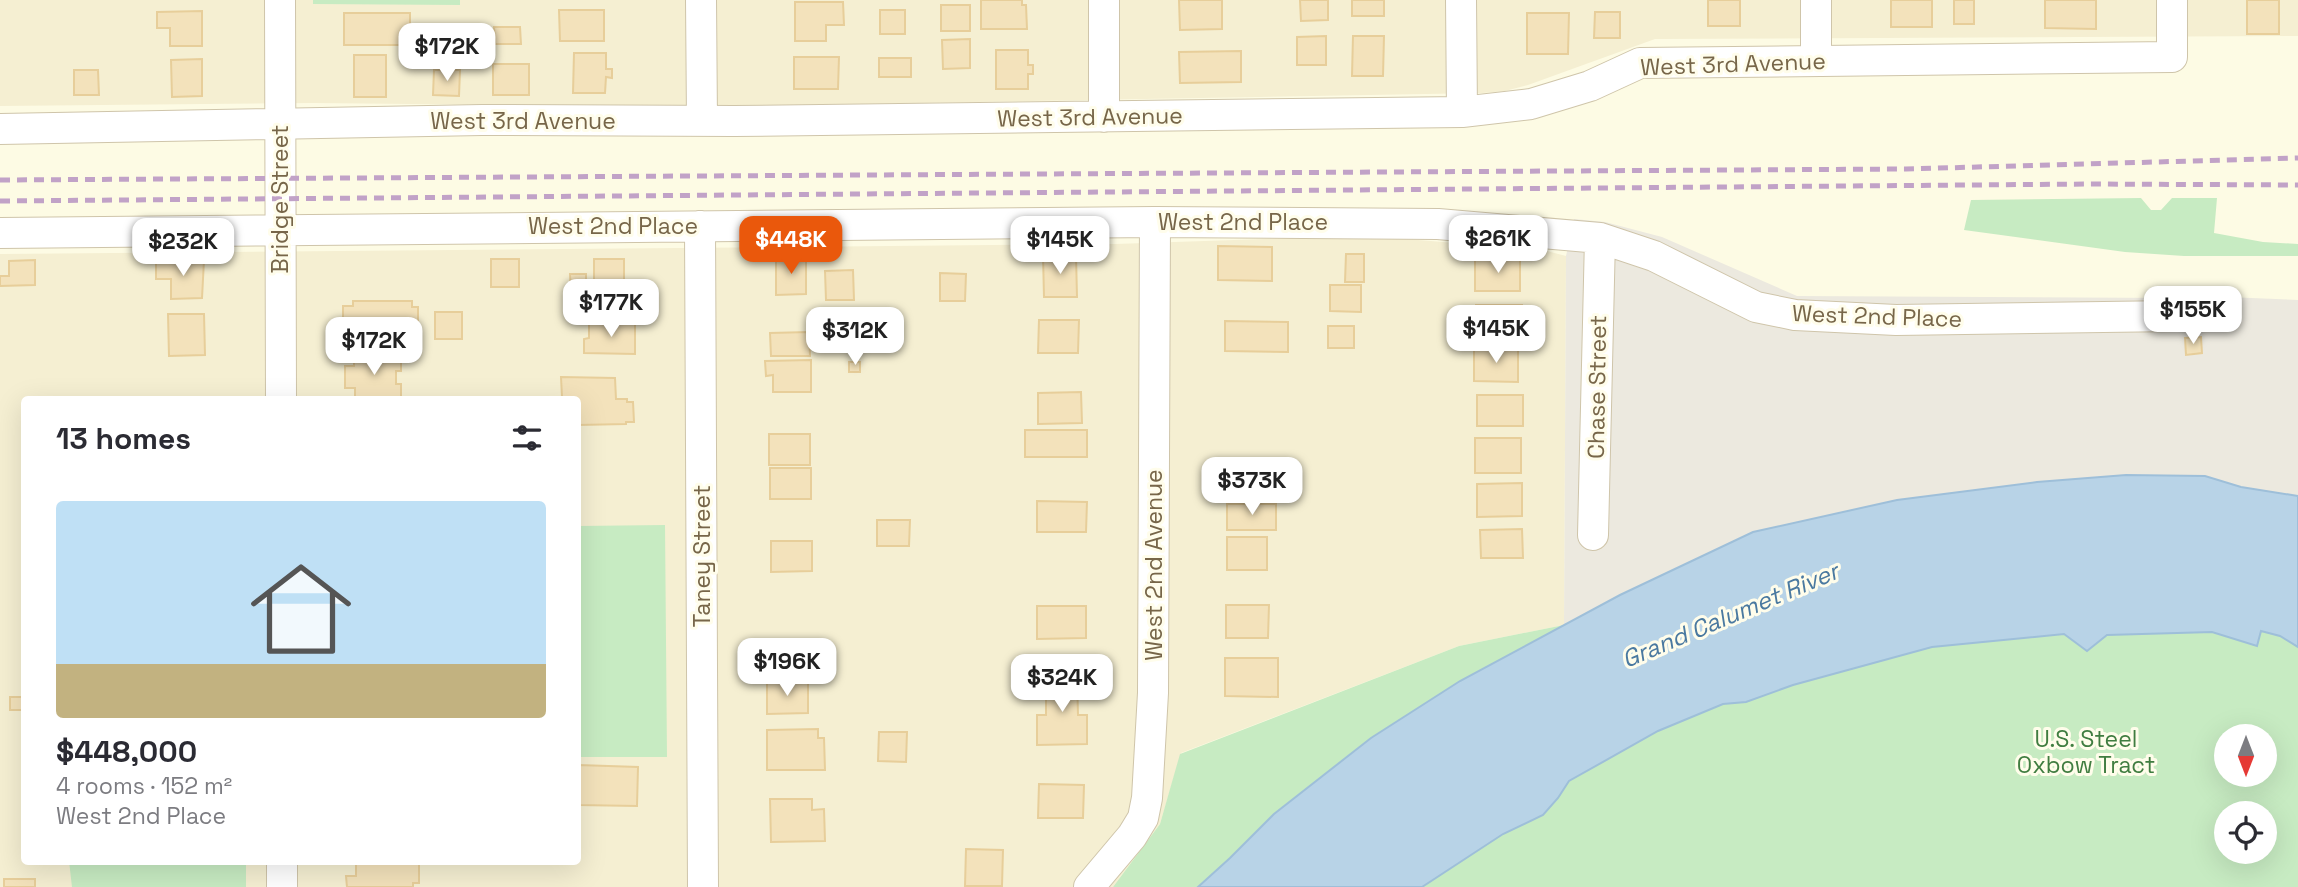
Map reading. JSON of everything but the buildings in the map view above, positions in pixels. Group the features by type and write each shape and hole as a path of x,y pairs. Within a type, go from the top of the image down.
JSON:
{"street":[{"name":"Bridge Street","path":"280,0 281,396"},
{"path":"701,0 702,121"},
{"path":"1104,0 1104,117"},
{"path":"1461,0 1462,112"},
{"path":"1815,61 1816,0"},
{"name":"West 3rd Avenue","path":"0,129 482,120 702,121 1462,112 1531,104 1590,86 1640,63 2172,57 2172,0"},
{"name":"West 2nd Place","path":"0,233 1155,222 1438,224 1600,238 1654,256 1756,307 1795,315 1896,320 2175,316"},
{"name":"West 2nd Avenue","path":"1088,887 1139,827 1147,798 1153,693 1155,222"},
{"name":"Taney Street","path":"700,226 703,887"},
{"name":"Chase Street","path":"1593,535 1600,238"},
{"path":"282,865 282,887"}],"shaded area":[{"path":"0,0 2298,0 2298,36 1655,39 1528,85 1482,93 698,107 313,103 0,106"},
{"path":"1574,219 1605,222 1662,237 1797,296 2172,298 2171,289 2203,296 2298,300 2298,496 2241,487 2205,476 2126,475 2037,482 1897,500 1753,532 1620,595 1564,625 1566,256"},
{"path":"1329,237 1406,239 1543,250 1566,256 1564,625 1459,646 1181,753 1160,824 1113,887 0,887 0,254 1115,244"}],"green space":[{"path":"313,0 460,0 460,5 313,4"},
{"path":"2141,198 2151,210 2161,210 2172,198 2217,198 2214,233 2263,242 2298,244 2298,256 2184,256 2125,252 1964,230 1971,200"},
{"path":"665,525 667,757 581,757 581,526"},
{"name":"U.S. Steel Oxbow Tract","path":"2298,613 2298,887 1409,887 1542,794 1652,726 1971,626"},
{"path":"1564,625 1460,681 1371,738 1274,814 1198,887 1113,887 1160,824 1180,754 1459,646"},
{"path":"69,865 246,865 246,887 72,887"}],"water":[{"name":"Grand Calumet River","path":"2126,475 2205,476 2241,487 2298,496 2298,647 2280,636 2261,631 2257,646 2212,632 2107,635 2087,651 2064,634 1932,647 1793,685 1746,702 1723,704 1658,731 1569,781 1543,815 1503,834 1422,887 1198,887 1274,814 1371,738 1460,681 1620,595 1753,532 1897,500 2037,482"}],"railway":[{"path":"0,180 1906,169 2298,158"},
{"path":"0,201 2091,184 2298,185"}]}
